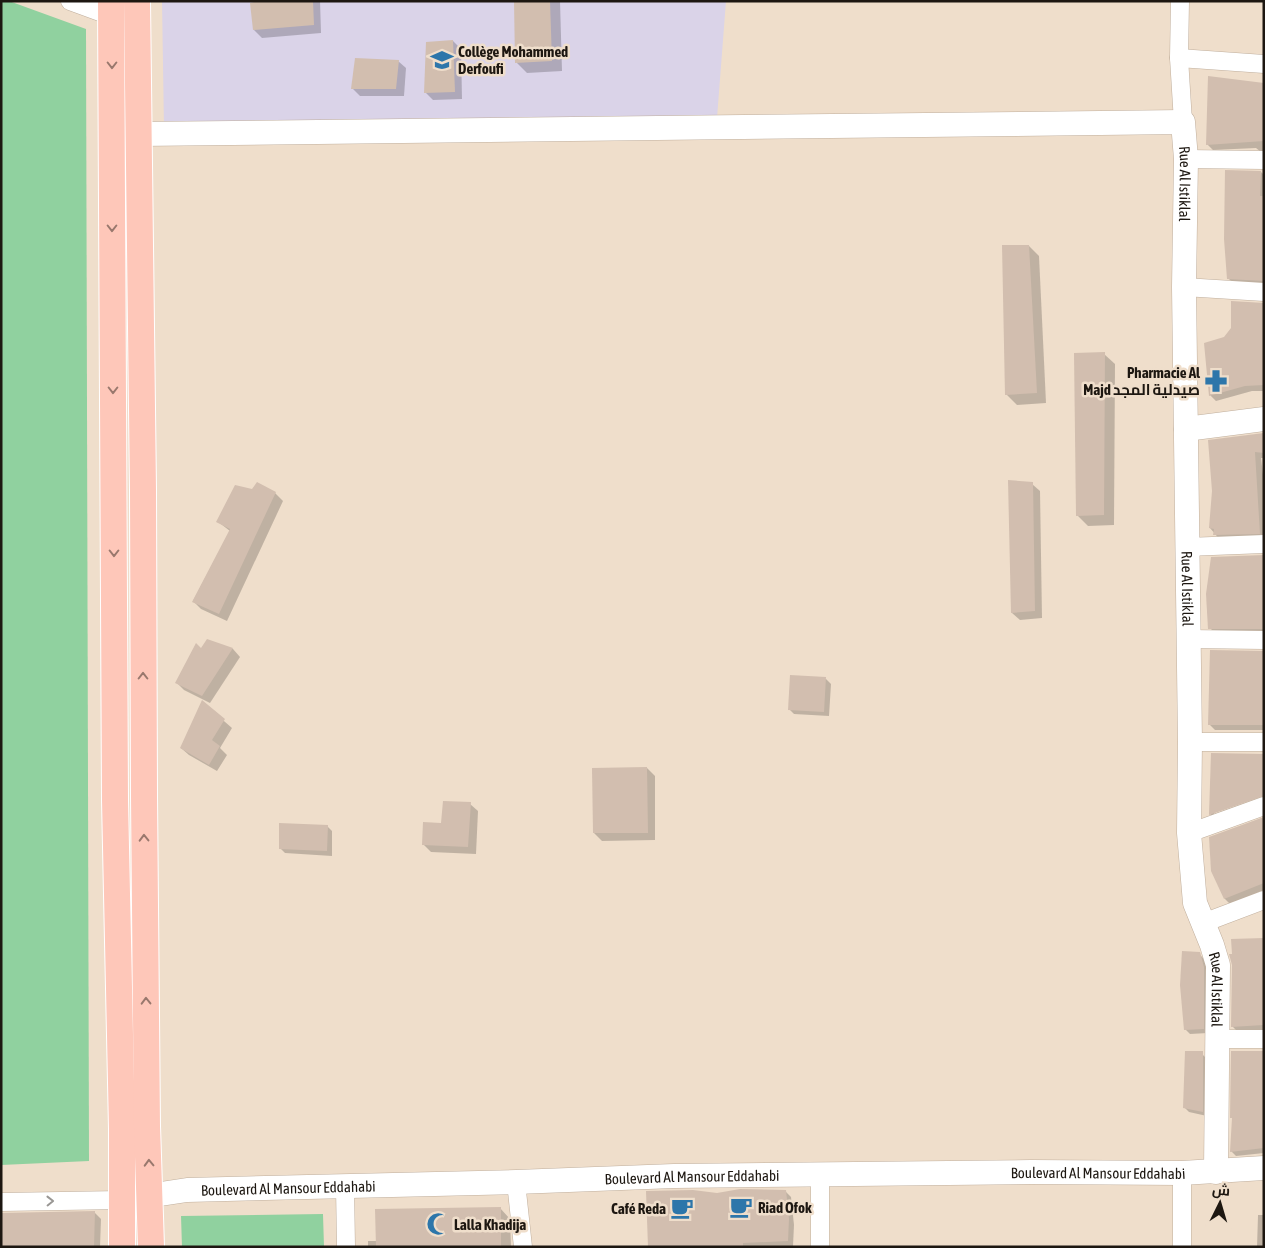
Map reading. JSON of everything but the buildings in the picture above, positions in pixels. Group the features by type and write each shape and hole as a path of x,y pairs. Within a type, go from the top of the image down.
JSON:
{"main road":[{"path":"111,9 115,800 122,1119 122,1247"},
{"path":"138,10 147,1126 151,1247"},
{"path":"114,522 143,521"}],"street":[{"path":"70,1 111,9 138,10"},
{"name":"Rue Al Istiklal","path":"1180,1 1179,58 1186,159 1184,287 1190,742 1189,833 1195,903 1218,965 1216,1172"},
{"path":"1179,58 1264,64"},
{"path":"139,134 1183,122"},
{"path":"1186,159 1264,160"},
{"path":"1184,287 1264,292"},
{"path":"1186,429 1264,420"},
{"path":"1187,547 1264,544"},
{"path":"1188,640 1264,640"},
{"path":"1190,742 1264,742"},
{"path":"1189,833 1264,806"},
{"path":"1203,923 1264,900"},
{"path":"1218,1039 1264,1039"},
{"name":"Boulevard Al Mansour Eddahabi","path":"121,1200 186,1190 674,1176 820,1173 1182,1173 1264,1168"},
{"path":"820,1173 820,1247"},
{"path":"1182,1173 1182,1247"},
{"path":"516,1182 523,1247"},
{"path":"345,1186 346,1247"},
{"path":"1,1202 121,1200"}],"shaded area":[{"name":"Collège Mohammed Derfoufi","path":"162,1 726,1 717,118 164,128"}],"green space":[{"path":"1,1 9,1 86,29 89,1161 1,1165"},
{"path":"323,1214 324,1247 182,1247 181,1216"}],"place":[{"name":"Collège Mohammed Derfoufi","path":"442,60"},
{"name":"Pharmacie Al Majd صيدلية المجد","path":"1216,381"},
{"name":"Riad Ofok","path":"741,1207"},
{"name":"Café Reda","path":"682,1208"},
{"name":"Lalla Khadija","path":"438,1224"}]}
